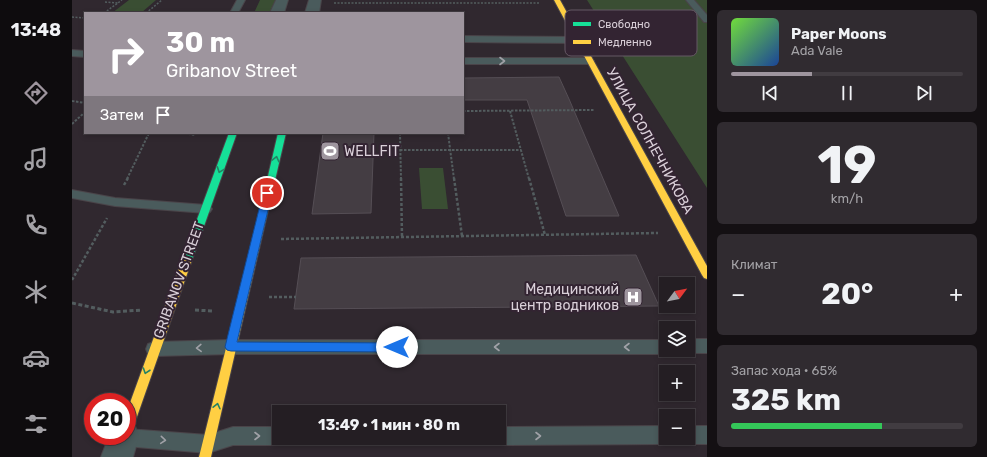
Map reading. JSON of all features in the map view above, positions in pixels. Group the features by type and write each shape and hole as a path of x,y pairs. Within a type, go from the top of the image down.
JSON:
{"street":[{"path":"276,12 282,0"},
{"path":"312,12 315,0"},
{"name":"УЛИЦА СОЛНЕЧНИКОВА","path":"558,2 565,15"},
{"name":"УЛИЦА СОЛНЕЧНИКОВА","path":"587,56 707,275"},
{"name":"GRIBANOV STREET","path":"136,401 233,134"},
{"path":"207,451 282,134"}],"lane":[{"path":"235,12 241,0"},
{"path":"690,0 707,20"},
{"path":"464,39 565,40"},
{"path":"72,53 84,54"},
{"path":"464,61 590,61"},
{"path":"72,194 115,202 206,209"},
{"path":"154,349 231,347 659,346"},
{"path":"695,346 707,346"},
{"path":"506,436 659,435"},
{"path":"695,435 707,435"},
{"path":"136,441 207,451 233,436 272,436"}],"path":[{"path":"105,12 122,0"},
{"path":"147,12 162,0"},
{"path":"481,0 482,4"},
{"path":"105,2 118,3"},
{"path":"330,3 482,4 558,2"},
{"path":"72,17 84,18"},
{"path":"72,101 84,103"},
{"path":"464,111 594,110"},
{"path":"510,111 545,235"},
{"path":"72,124 84,113"},
{"path":"190,134 195,135"},
{"path":"400,134 402,237"},
{"path":"448,134 462,236"},
{"path":"400,150 521,150"},
{"path":"278,239 666,233"},
{"path":"266,297 296,297"}],"green space":[{"path":"129,0 156,0 142,12 113,12"},
{"path":"260,0 276,0 271,12 254,12"},
{"path":"587,0 707,0 707,188 623,56 697,56 697,10 593,10"},
{"path":"419,168 443,168 448,209 422,209"}],"building":[{"path":"559,77 619,216 566,216 527,100 464,100 464,78"},
{"path":"323,134 374,134 371,213 312,214"},
{"path":"636,255 659,306 294,309 301,258"}],"traffic: fast":[{"path":"187,260 233,134"},
{"path":"262,219 282,134"}],"traffic: slow":[{"path":"557,0 565,15"},
{"path":"588,56 707,275"},
{"path":"205,457 262,219"},
{"path":"136,403 187,260"}],"place":[{"name":"WELLFIT","path":"330,151"},
{"name":"Медицинский центр водников","path":"633,297"}],"route":[{"path":"267,193 231,347 397,347"}]}
